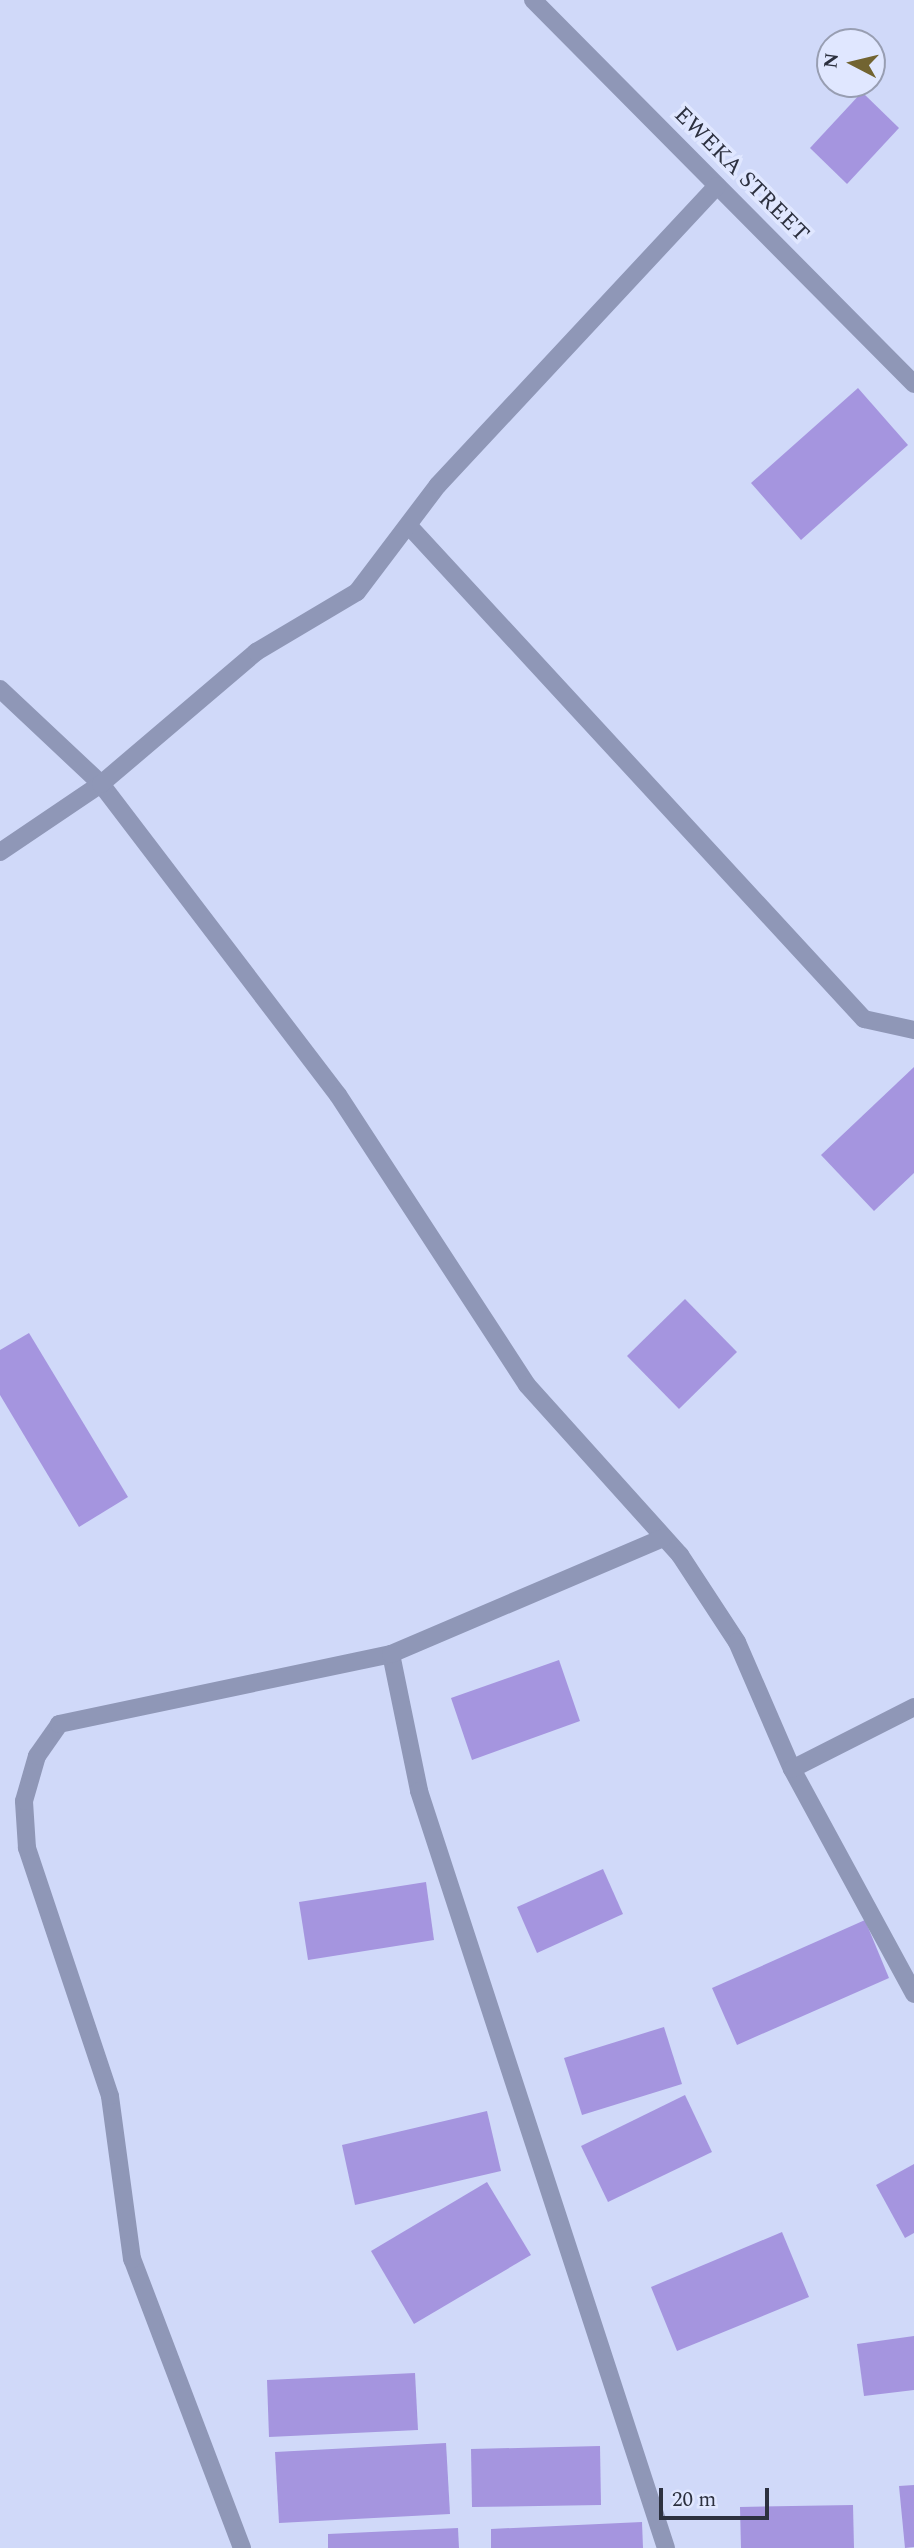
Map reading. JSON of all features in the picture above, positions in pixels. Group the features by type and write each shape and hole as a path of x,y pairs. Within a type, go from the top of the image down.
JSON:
{"street":[{"name":"EWEKA STREET","path":"533,0 914,384"},
{"path":"0,852 100,784 256,652 357,592 438,485 717,186"},
{"path":"409,526 864,1020 914,1030"},
{"path":"0,689 100,784 338,1095 527,1385 663,1538 737,1642 792,1769 914,1994"},
{"path":"242,2548 132,2259 110,2096 27,1848 24,1801 37,1756 59,1724 391,1654 663,1538"},
{"path":"391,1654 419,1791 666,2548"},
{"path":"792,1769 914,1707"}],"building":[{"path":"856,98 868,98 899,128 847,184 810,148"},
{"path":"858,388 908,445 801,540 751,483"},
{"path":"914,1067 914,1173 874,1211 821,1155"},
{"path":"685,1299 737,1352 679,1409 627,1356"},
{"path":"29,1333 128,1497 79,1527 0,1395 0,1350"},
{"path":"559,1660 580,1721 472,1760 451,1698"},
{"path":"603,1869 623,1914 537,1953 517,1907"},
{"path":"426,1882 434,1940 308,1960 299,1902"},
{"path":"865,1920 889,1978 737,2045 712,1988"},
{"path":"664,2027 682,2084 582,2115 564,2058"},
{"path":"685,2095 712,2152 608,2202 581,2146"},
{"path":"487,2111 501,2171 355,2205 342,2145"},
{"path":"914,2164 914,2233 905,2238 876,2185"},
{"path":"487,2182 531,2255 414,2324 371,2251"},
{"path":"782,2232 809,2297 677,2351 651,2287"},
{"path":"914,2336 914,2390 864,2396 857,2344"},
{"path":"415,2373 418,2430 269,2437 267,2380"},
{"path":"446,2443 450,2514 279,2523 275,2452"},
{"path":"600,2446 601,2505 472,2507 471,2449"},
{"path":"914,2485 914,2547 905,2548 899,2486"},
{"path":"853,2505 854,2548 741,2548 740,2507"},
{"path":"642,2522 643,2548 491,2548 491,2529"},
{"path":"458,2528 459,2548 328,2548 328,2534"}]}
